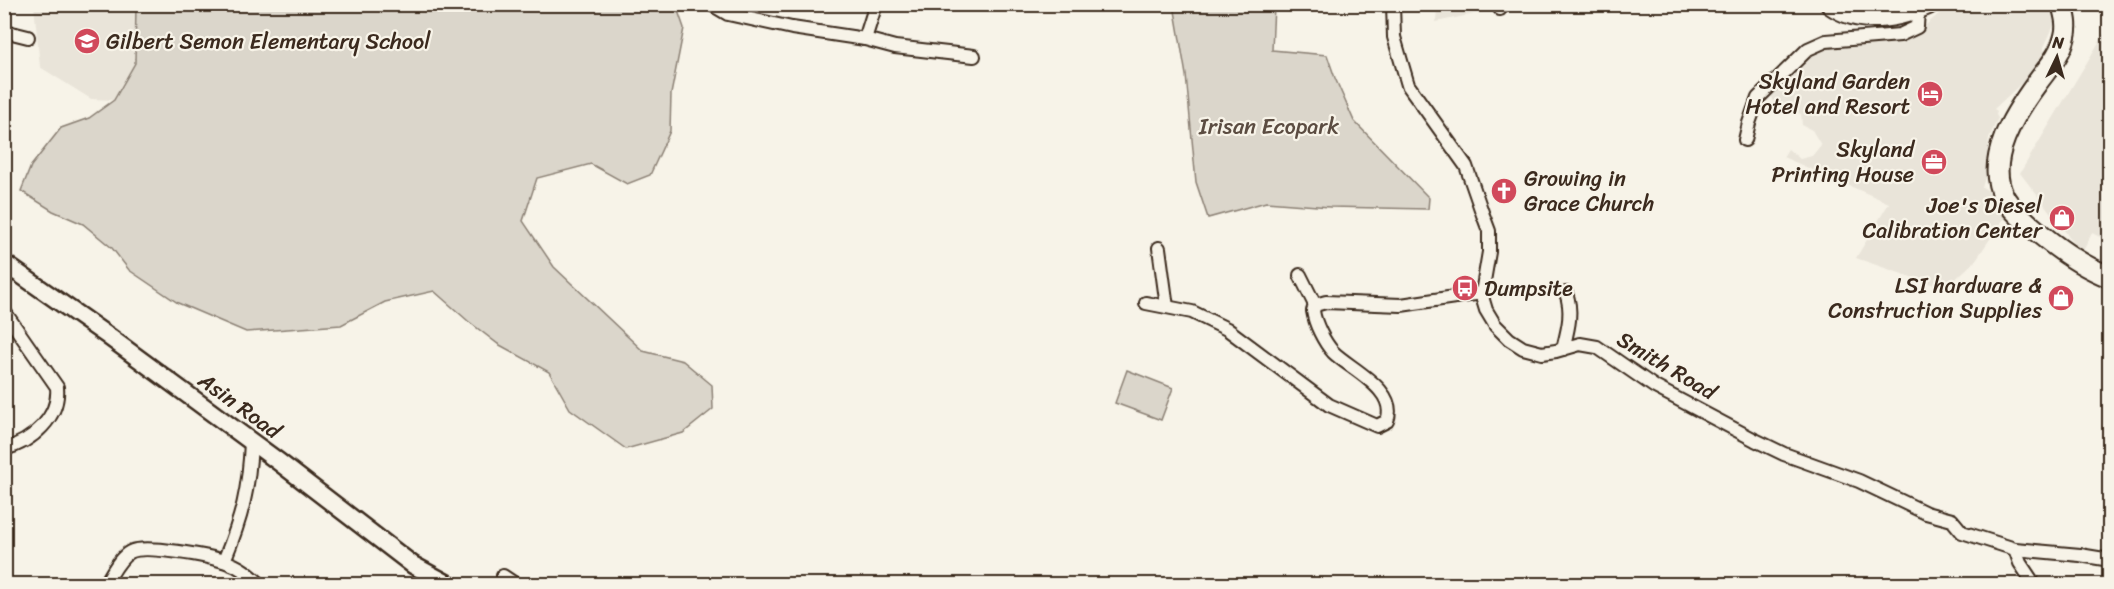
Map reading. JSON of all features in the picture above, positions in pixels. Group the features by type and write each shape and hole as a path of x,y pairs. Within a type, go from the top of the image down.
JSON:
{"highway":[{"path":"1831,4 1842,12 1861,17 1899,16 1923,7"},
{"path":"2062,4 2066,21 2060,51 2032,90 2004,138 2000,147 1998,179 2004,197 2027,223 2054,246 2109,277"}],"main road":[{"name":"Asin Road","path":"7,271 108,336 413,565 448,585"}],"street":[{"path":"711,4 728,14 765,22 895,46 974,56"},
{"path":"865,39 876,4"},
{"path":"1146,303 1191,312 1227,329 1329,405 1377,426 1383,424 1389,416 1387,402 1372,381 1333,352 1318,327 1313,311 1316,305 1326,302 1401,305 1482,293 1489,252 1489,231 1466,166 1408,85 1394,37 1393,4"},
{"path":"1745,140 1758,98 1808,49 1826,41 1900,35 1910,32 1917,27 1923,7"},
{"path":"4,31 28,37"},
{"path":"1159,249 1167,307"},
{"path":"1300,275 1316,305"},
{"name":"Smith Road","path":"1482,293 1486,310 1496,325 1509,339 1532,351 1542,353 1580,344 1597,347 1655,387 1784,454 1860,481 1926,513 1952,520 1962,532 2015,549 2109,560"},
{"path":"1563,349 1571,306 1566,293"},
{"path":"4,311 57,387 58,397 55,410 48,421 16,446 4,449"},
{"path":"224,561 244,505 248,486 251,442"},
{"path":"2015,549 2020,563 2034,585"},
{"path":"105,585 124,556 133,550 172,551 224,561 239,567 260,585"},
{"path":"503,576 515,585"}],"shaded area":[{"name":"Gilbert Semon Elementary School","path":"34,5 136,5 135,63 114,100 91,99 40,67"},
{"path":"1437,5 1491,5 1493,10 1436,22"},
{"name":"Skyland Garden Hotel and Resort","path":"1969,5 2046,5 2052,10 2056,21 2043,49 2045,51 2026,79 1994,109 1997,111 1998,118 1989,138 1986,175 1982,187 1994,194 1991,200 2005,217 1975,261 1949,285 1940,287 1856,258 1889,203 1783,157 1788,149 1800,159 1812,156 1821,145 1812,130 1802,125 1801,114 1792,110 1776,109 1771,94 1818,47 1920,30 1941,12"},
{"path":"2104,34 2110,38 2109,238 2106,240 2092,233 2083,251 2077,247 2020,173"}],"green space":[{"path":"136,5 676,5 684,28 671,94 670,131 650,175 627,184 591,164 537,178 523,221 554,267 643,351 683,361 712,385 713,409 683,433 626,449 570,409 549,372 498,344 434,291 385,302 341,325 246,332 178,303 129,270 112,248 83,224 53,211 21,191 31,166 61,128 89,118 114,100 135,63"},
{"name":"Irisan Ecopark","path":"1174,5 1274,5 1272,50 1327,55 1354,121 1429,198 1428,209 1330,207 1266,202 1208,218 1196,182 1186,75"},
{"path":"1127,370 1173,388 1161,420 1115,403"}],"place":[{"name":"Gilbert Semon Elementary School","path":"87,41"},
{"name":"Skyland Garden Hotel and Resort","path":"1930,94"},
{"name":"Skyland Printing House","path":"1934,162"},
{"name":"Growing in Grace Church","path":"1504,191"},
{"name":"Joe's Diesel Calibration Center","path":"2062,218"},
{"name":"Dumpsite","path":"1465,288"},
{"name":"LSI hardware & Construction Supplies","path":"2061,298"}]}
